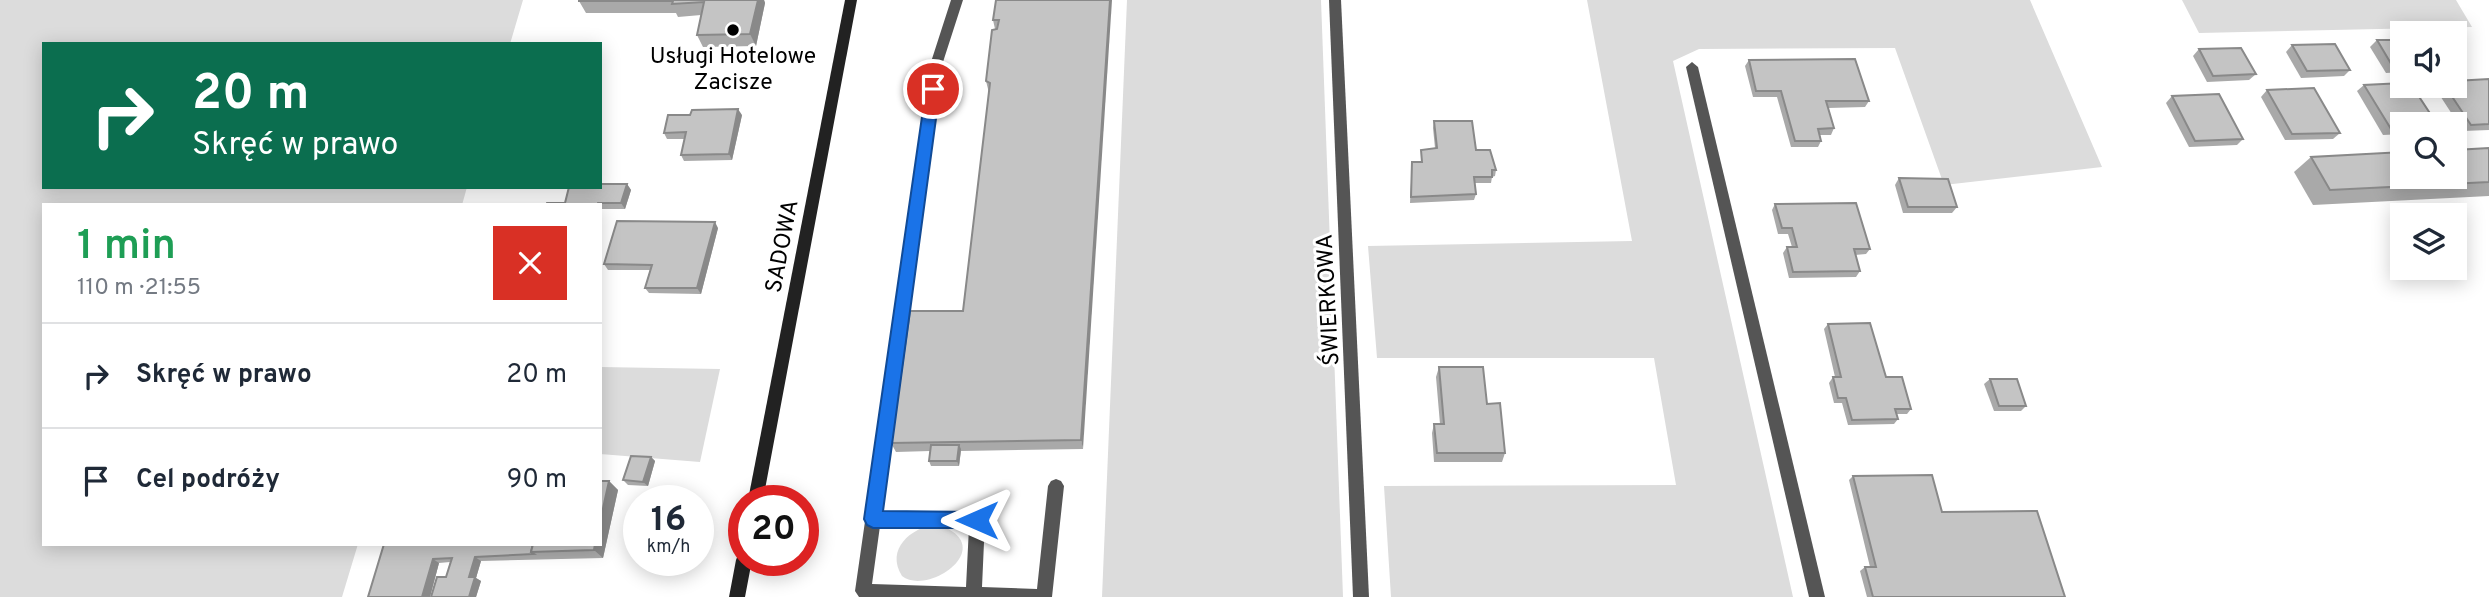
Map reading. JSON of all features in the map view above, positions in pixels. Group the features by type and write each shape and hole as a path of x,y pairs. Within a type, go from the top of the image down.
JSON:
{"street":[{"name":"SADOWA","path":"758,485 851,0"},
{"path":"957,0 937,62 863,592 1042,597 1056,485"},
{"name":"ŚWIERKOWA","path":"1335,0 1362,597"},
{"path":"1692,67 1817,597"},
{"path":"873,519 977,520 974,595"},
{"path":"737,597 741,576"}],"shaded area":[{"path":"0,0 523,0 511,42 42,42 42,189 466,189 463,203 42,203 42,546 357,546 342,597 0,597"},
{"path":"1127,0 1321,0 1343,597 1102,597"},
{"path":"1587,0 2030,0 2102,167 1944,185 1895,48 1699,49 1673,61 1793,597 1391,597 1384,486 1676,485 1654,358 1377,358 1368,246 1632,241"},
{"path":"2182,0 2456,0 2472,27 2467,27 2467,21 2390,21 2390,29 2199,33"},
{"path":"602,367 720,369 700,462 602,454"},
{"path":"936,524 955,533 962,544 961,555 954,566 928,580 914,581 902,576 897,557 903,541 918,530"}],"building":[{"name":"Usługi Hotelowe Zacisze","path":"579,0 758,0 750,34 697,35 704,2 672,4 673,1"},
{"path":"996,0 1110,0 1081,440 891,443 910,311 963,311 990,83 986,81 992,30 997,29 999,20 993,20"},
{"path":"2377,40 2390,40 2390,62"},
{"path":"2335,44 2350,70 2307,71 2292,45"},
{"path":"2241,48 2256,74 2213,76 2199,49"},
{"path":"1855,59 1869,101 1826,101 1834,128 1818,129 1821,141 1795,141 1781,91 1756,91 1749,60"},
{"path":"2489,79 2489,124 2471,125 2467,112 2462,112 2453,98 2467,98 2467,80"},
{"path":"2390,84 2390,98 2420,98 2429,112 2390,112 2390,127 2364,85"},
{"path":"2314,88 2340,133 2292,134 2267,90"},
{"path":"2219,94 2243,139 2195,141 2172,96"},
{"path":"738,109 729,154 681,155 686,132 664,133 668,115 690,115 692,110"},
{"path":"1434,121 1472,121 1476,150 1490,150 1496,170 1492,170 1492,177 1474,177 1476,194 1411,197 1412,162 1422,162 1421,150 1437,148"},
{"path":"2489,148 2489,182 2467,183 2467,149"},
{"path":"2390,153 2390,187 2330,190 2311,157"},
{"path":"1899,178 1948,179 1957,207 1908,207"},
{"path":"602,184 627,184 621,203 565,203 568,189 602,189"},
{"path":"1856,203 1870,249 1854,249 1860,271 1793,272 1787,247 1797,247 1792,228 1782,228 1775,204"},
{"path":"617,221 715,222 697,288 645,288 652,265 604,264"},
{"path":"1870,323 1886,377 1902,377 1911,409 1895,409 1898,419 1852,420 1846,398 1838,398 1833,377 1841,377 1828,324"},
{"path":"1439,367 1483,367 1487,404 1500,403 1505,453 1437,453 1434,424 1444,424"},
{"path":"1990,379 2017,379 2026,406 1999,406"},
{"path":"931,445 959,445 957,461 929,461"},
{"path":"631,456 651,457 643,482 623,480"},
{"path":"1932,475 1942,512 2037,511 2065,597 1873,597 1865,567 1876,567 1853,476"},
{"path":"602,481 609,481 602,513"},
{"path":"383,546 532,546 531,552 534,554 475,557 469,577 475,577 469,597 431,597 437,577 446,577 452,558 433,559 422,597 368,597"},
{"path":"532,546 595,546 594,550 531,552"}],"place":[{"name":"Usługi Hotelowe Zacisze","path":"733,30"}],"route":[{"path":"933,89 873,519 977,520"}]}
